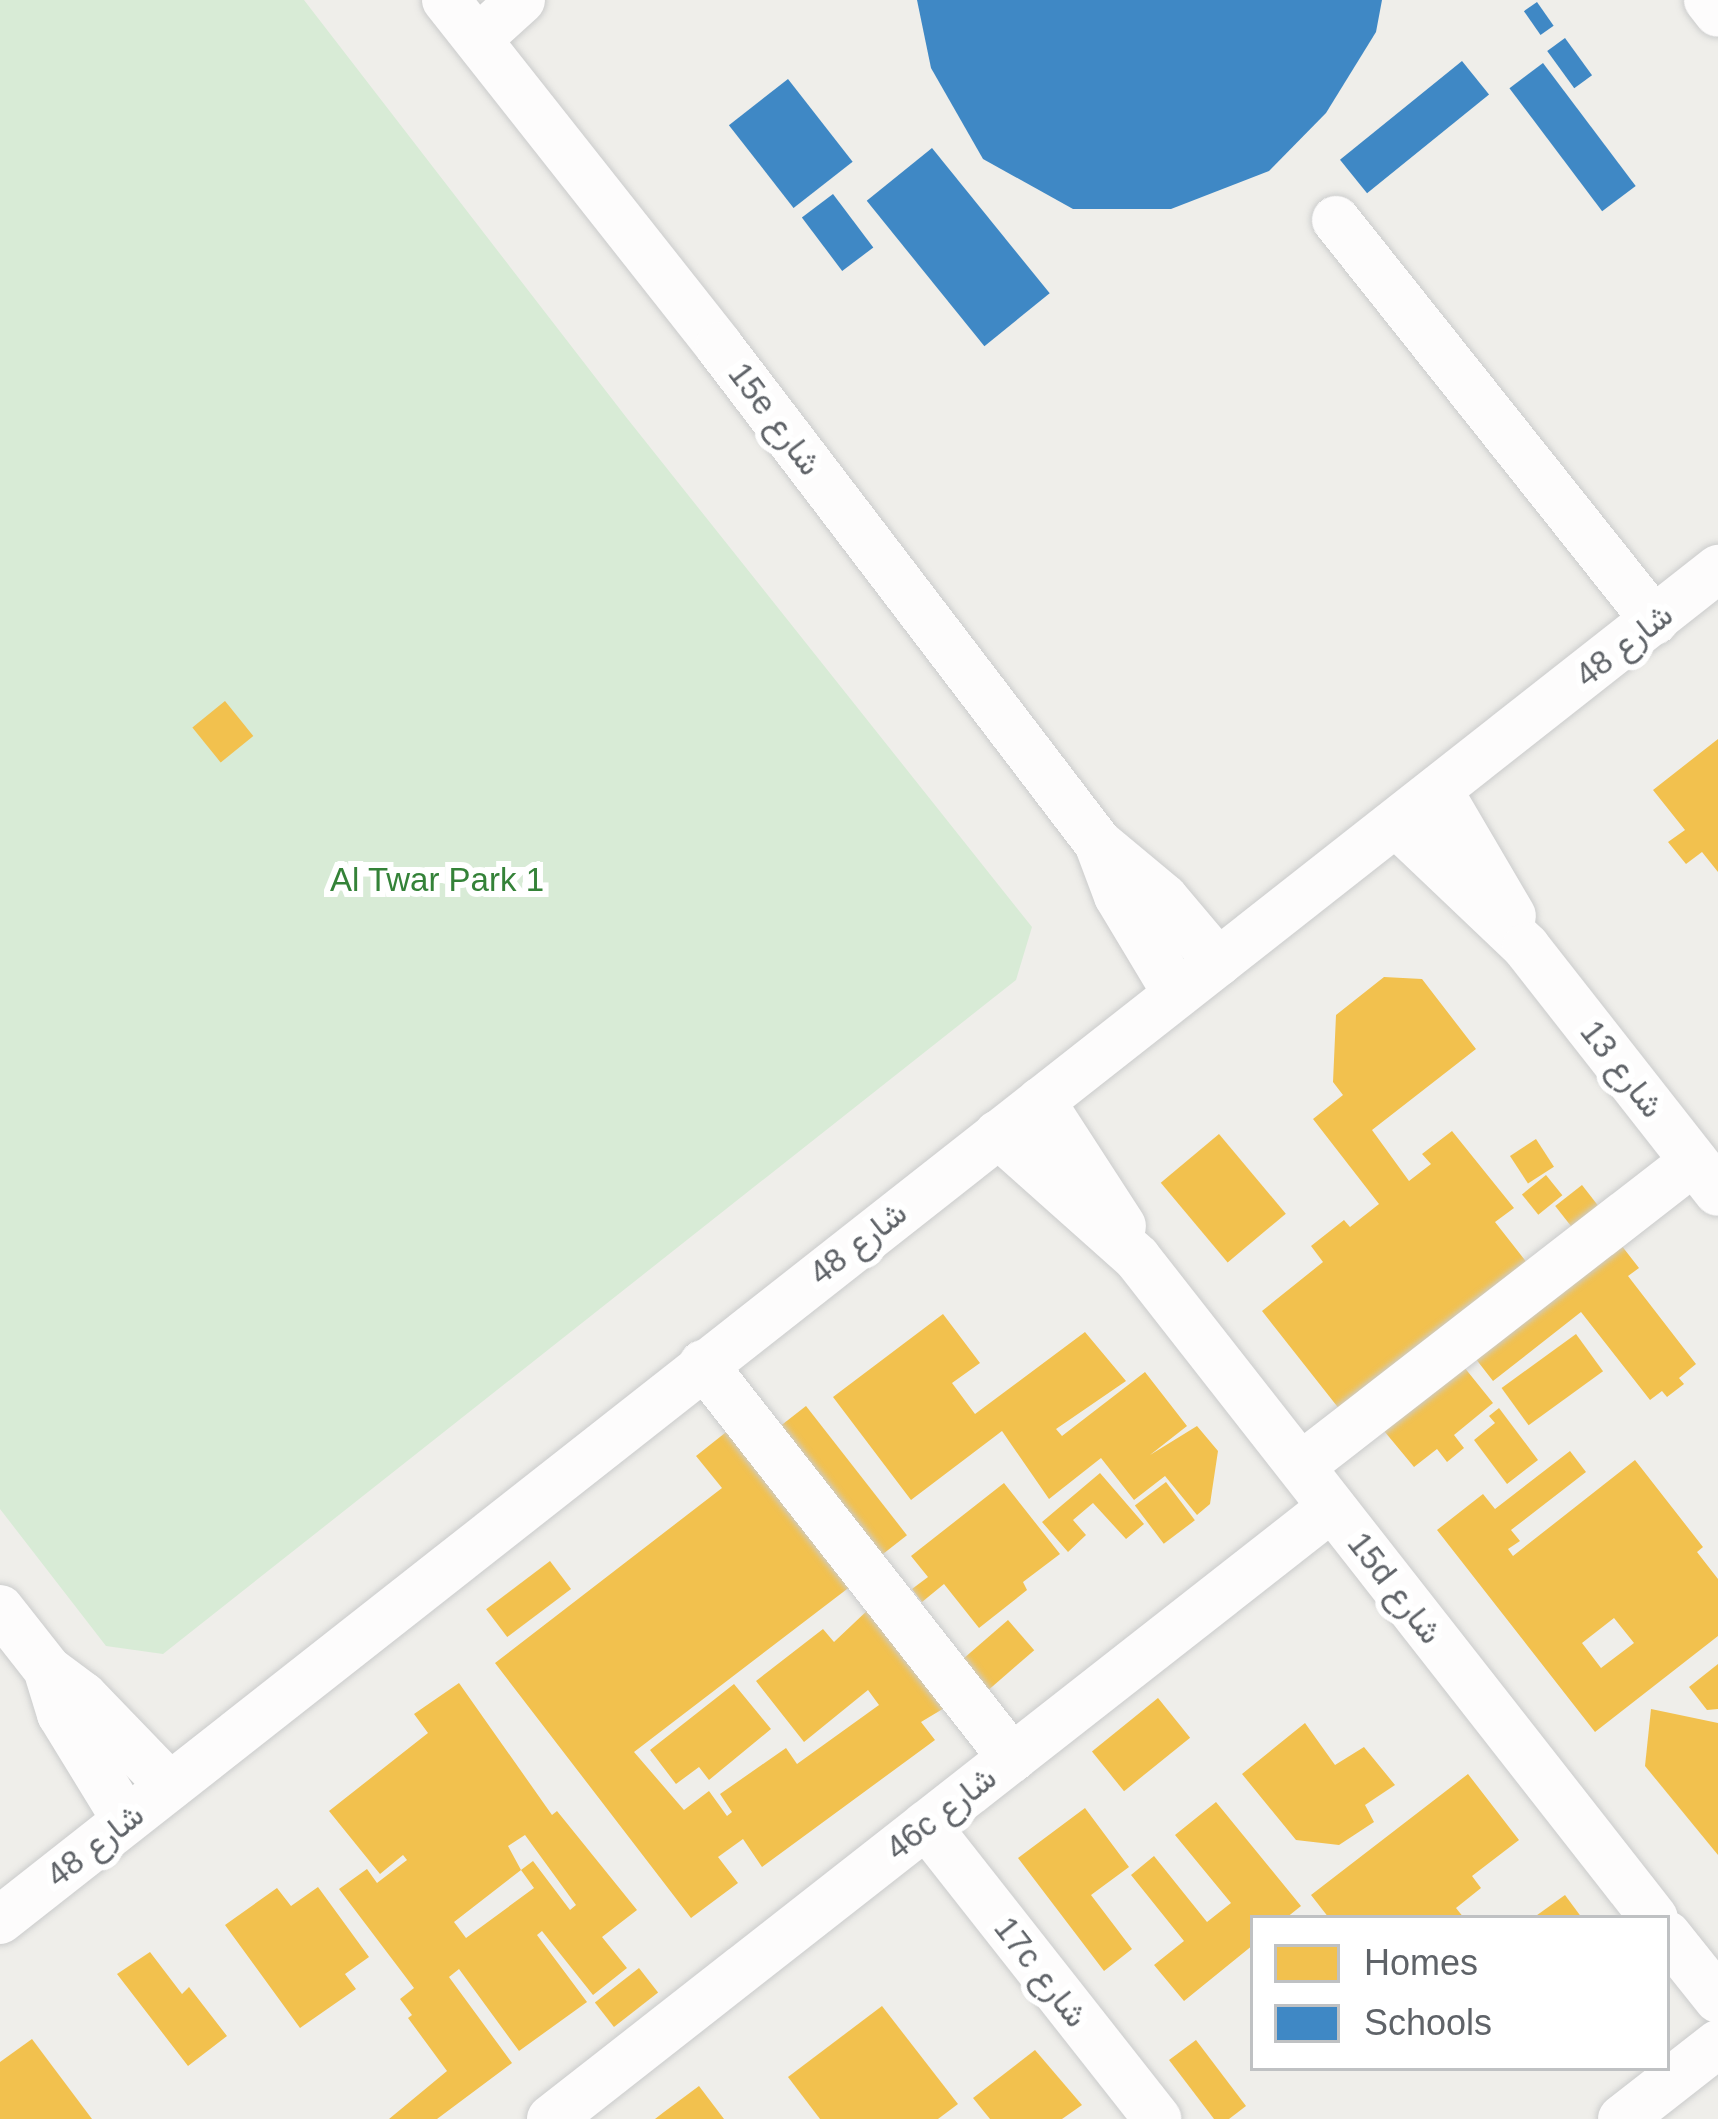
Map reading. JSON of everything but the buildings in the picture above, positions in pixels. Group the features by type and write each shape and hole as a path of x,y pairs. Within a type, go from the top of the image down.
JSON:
{"street":[{"path":"458,11 521,0"},
{"path":"1708,0 1718,13"},
{"name":"15e شارع","path":"458,11 1098,843 1144,878 1218,962"},
{"path":"1336,220 1654,621"},
{"name":"شارع 48","path":"0,1920 1718,569"},
{"name":"شارع 13","path":"1438,790 1526,947"},
{"name":"شارع 13","path":"1396,823 1526,947 1706,1176"},
{"name":"15e شارع","path":"1098,843 1118,896 1177,994"},
{"name":"15d شارع","path":"1041,1101 1108,1201 1137,1258"},
{"name":"15d شارع","path":"998,1134 1137,1258 1652,1915"},
{"path":"1301,1466 1706,1176"},
{"path":"703,1364 1012,1758"},
{"name":"46c شارع","path":"550,2119 1331,1508"},
{"path":"0,1609 48,1670 83,1696 170,1786"},
{"path":"48,1670 61,1714 126,1820"},
{"name":"17c شارع","path":"926,1826 1156,2119"},
{"path":"1670,1939 1718,2000"},
{"path":"1622,2119 1718,2044"}],"green space":[{"name":"Al Twar Park 1","path":"0,0 304,0 626,417 1032,927 1016,980 163,1654 106,1646 0,1509"}]}
